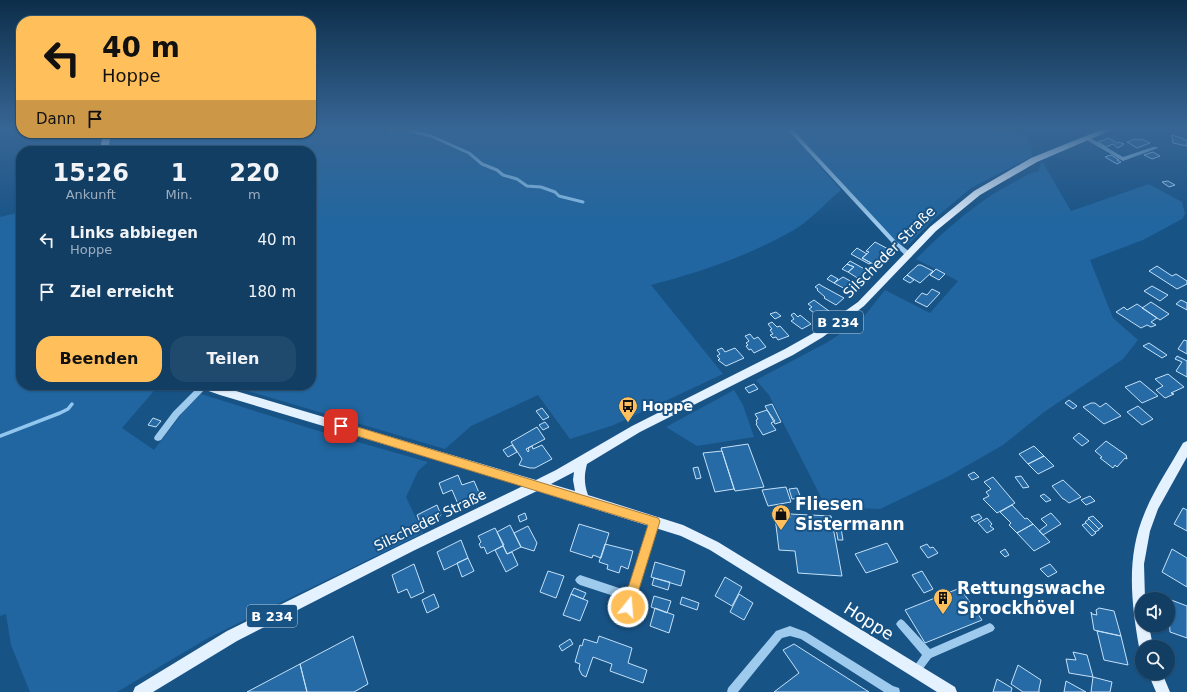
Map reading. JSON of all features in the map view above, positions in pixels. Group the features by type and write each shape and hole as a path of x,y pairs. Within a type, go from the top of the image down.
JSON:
{"main road":[{"name":"Silscheder Straße","path":"140,692 232,636 409,547 538,486 636,429 783,355 820,334 861,304 937,225 977,193 1032,161"},
{"name":"Hoppe","path":"221,390 583,499 688,533 714,546 946,691"},
{"path":"1145,640 1139,613 1137,589 1138,562 1142,539 1150,514 1187,446"},
{"path":"583,460 578,474 578,486 583,499"},
{"path":"1158,680 1163,692"}],"street":[{"path":"819,161 894,242 909,255"},
{"path":"158,438 181,409 199,390"},
{"path":"625,617 654,521"},
{"path":"580,580 631,597"},
{"path":"901,624 928,654"},
{"path":"916,671 928,654 990,628"},
{"path":"732,692 779,634 790,631 803,635 895,692"}],"shaded area":[{"path":"316,161 815,161 841,190 812,217 794,230 777,239 725,262 651,285 723,374 614,425 570,439 538,395 471,426 445,449 244,390 316,390"},
{"path":"821,161 1023,161 971,188 935,218 909,244 902,246 877,222"},
{"path":"1042,161 1071,211 1149,184 1182,202 1185,214 1182,219 1143,240 1090,260 1113,318 1138,340 1123,359 1044,412 1003,445 949,476 880,509 826,507 769,395 756,380 828,342 862,319 885,290 930,313 958,281 916,259 948,228 983,201 1031,173 1038,171"},
{"path":"16,213 16,390 155,390 122,428 154,450 186,408 201,394 312,429 428,462 418,471 406,497 423,533 208,638 117,692 30,692 11,645 6,614 0,616 0,217"},
{"path":"734,390 743,405 754,437 697,446 666,427"}],"building":[{"path":"1112,161 1121,162 1117,164"},
{"path":"1168,181 1175,185 1169,187 1162,182"},
{"path":"875,242 890,250 875,265 862,258 869,252 866,251"},
{"path":"857,248 867,254 862,258 871,263 869,264 851,254"},
{"path":"850,261 868,271 859,279 848,272 854,267 847,264"},
{"path":"847,264 854,267 848,272 842,269"},
{"path":"918,265 933,271 920,283 907,275"},
{"path":"1157,266 1172,276 1176,274 1187,281 1187,284 1177,289 1149,271"},
{"path":"936,269 945,274 939,280 930,275"},
{"path":"831,275 838,279 834,283 827,279"},
{"path":"907,275 914,280 910,283 903,279"},
{"path":"843,277 856,284 849,291 834,283"},
{"path":"819,284 844,298 836,305 824,298 825,297 817,290 818,289 815,287"},
{"path":"1152,286 1168,295 1160,301 1144,291"},
{"path":"932,289 940,293 927,307 915,301 922,293 927,295"},
{"path":"814,300 829,311 820,318 809,309 812,307 808,304"},
{"path":"1181,300 1187,303 1187,310 1176,304"},
{"path":"1151,302 1169,314 1160,320 1142,308"},
{"path":"1137,304 1157,318 1151,322 1156,325 1151,327 1147,325 1141,328 1116,312 1124,307 1127,310"},
{"path":"776,312 781,316 775,319 770,314"},
{"path":"794,313 798,317 800,315 811,324 802,329 791,321 794,319 791,315"},
{"path":"772,322 777,327 780,326 789,336 778,340 776,337 773,338 770,335 773,334 770,330 772,329 768,324"},
{"path":"750,334 754,339 758,337 766,347 754,353 751,349 749,350 746,343 749,341 745,336"},
{"path":"1184,340 1187,341 1187,354 1178,349"},
{"path":"1149,343 1167,355 1162,358 1143,346"},
{"path":"722,348 725,352 735,348 744,358 726,366 718,360 720,359 717,356 720,354 717,350"},
{"path":"1177,356 1187,361 1187,377 1176,371 1182,362 1175,359"},
{"path":"1168,374 1184,387 1171,393 1174,394 1165,398 1156,390 1163,386 1155,379"},
{"path":"1140,381 1158,396 1142,403 1125,387"},
{"path":"754,384 758,389 749,393 745,388"},
{"path":"1069,400 1077,406 1073,409 1065,403"},
{"path":"1091,403 1095,403 1100,407 1106,403 1121,416 1104,424 1083,407"},
{"path":"772,404 781,422 775,424 765,406"},
{"path":"1138,406 1153,419 1142,425 1127,412"},
{"path":"542,408 549,417 543,420 536,411"},
{"path":"767,410 775,421 771,423 776,430 763,435 756,424 756,420 758,419 755,414"},
{"path":"153,418 161,421 156,427 148,425"},
{"path":"545,422 549,427 543,430 539,425"},
{"path":"537,427 545,439 526,449 528,452 528,448 532,446 533,449 542,445 552,459 535,468 519,465 522,459 511,442"},
{"path":"1079,433 1089,441 1082,446 1073,438"},
{"path":"1106,441 1126,455 1127,459 1125,458 1117,467 1115,465 1113,468 1100,458 1102,457 1095,451"},
{"path":"748,444 764,487 735,491 721,448"},
{"path":"512,445 517,452 508,457 503,450"},
{"path":"1034,446 1044,456 1028,464 1019,454"},
{"path":"722,451 734,489 715,492 703,453"},
{"path":"1044,456 1054,466 1038,474 1028,464"},
{"path":"698,467 701,478 696,479 693,468"},
{"path":"974,472 979,477 972,480 968,475"},
{"path":"458,475 462,485 474,481 480,495 458,504 452,490 443,494 439,483"},
{"path":"1021,476 1029,487 1023,488 1015,477"},
{"path":"993,477 1015,503 997,513 983,499 989,496 986,492 991,489 984,482"},
{"path":"1063,480 1081,497 1069,503 1063,499 1052,486"},
{"path":"786,487 791,502 768,506 762,490"},
{"path":"797,488 801,498 792,499 789,489"},
{"path":"1044,494 1051,500 1046,502 1040,496"},
{"path":"1090,496 1095,501 1086,505 1081,500"},
{"path":"437,505 441,515 421,525 417,515"},
{"path":"1012,505 1025,519 1027,518 1033,524 1017,533 1009,525 1011,523 1000,512"},
{"path":"1183,508 1187,510 1187,531 1174,524"},
{"path":"525,513 527,519 520,522 518,516"},
{"path":"1051,513 1061,524 1043,535 1039,531 1047,525 1041,519"},
{"path":"790,514 831,516 842,576 798,573 795,551 779,550 775,517 790,518"},
{"path":"979,514 982,518 975,522 971,517"},
{"path":"1093,516 1103,526 1099,529 1088,518"},
{"path":"987,518 992,524 990,526 994,529 987,533 978,523"},
{"path":"1089,519 1099,530 1095,532 1085,522"},
{"path":"1086,523 1096,533 1092,536 1082,525"},
{"path":"579,524 609,533 601,558 593,555 592,558 570,551"},
{"path":"1033,524 1050,542 1034,551 1017,533"},
{"path":"510,525 521,547 507,554 497,532"},
{"path":"528,526 537,543 534,551 521,547 514,533"},
{"path":"495,528 504,545 487,554 484,547 481,548 479,544 481,542 478,536"},
{"path":"836,528 841,528 843,540 838,540"},
{"path":"461,540 468,558 444,570 437,552"},
{"path":"887,543 898,562 866,573 855,554"},
{"path":"605,544 633,551 628,569 621,566 619,573 607,569 608,565 599,562"},
{"path":"927,544 930,548 933,547 938,553 928,558 920,547"},
{"path":"503,546 507,554 512,552 518,565 506,572 495,550"},
{"path":"1005,549 1009,555 1005,557 1000,552"},
{"path":"1172,549 1187,558 1187,587 1162,572"},
{"path":"468,558 474,571 462,577 457,563"},
{"path":"655,562 685,571 681,586 651,577"},
{"path":"414,564 424,592 411,598 407,589 398,593 392,575"},
{"path":"1050,564 1057,572 1048,577 1040,569"},
{"path":"548,571 564,576 556,598 540,592"},
{"path":"922,571 933,589 924,593 912,575"},
{"path":"725,577 742,587 732,606 715,596"},
{"path":"654,578 670,582 668,590 652,585"},
{"path":"574,588 586,593 583,599 571,594"},
{"name":"Rettungswache Sprockhövel","path":"960,588 982,620 925,643 905,610"},
{"path":"434,594 439,607 427,613 422,600"},
{"path":"571,594 588,601 580,621 563,615"},
{"path":"739,594 753,603 744,620 730,612"},
{"path":"654,596 671,601 667,613 651,607"},
{"path":"682,597 699,603 697,610 680,604"},
{"path":"1175,601 1187,606 1187,638 1170,632 1175,632"},
{"path":"655,608 674,615 669,633 650,626"},
{"path":"1099,608 1114,611 1121,636 1094,630 1091,612 1092,614 1097,615 1096,610"},
{"path":"1097,631 1121,636 1128,665 1104,660"},
{"path":"353,636 368,684 354,692 307,692 300,664"},
{"path":"599,636 632,648 628,663 647,670 643,683 610,671 612,664 593,657 586,677 582,675 579,669 580,664 575,662 580,645 582,646 584,639 597,643"},
{"path":"570,639 573,644 562,651 559,646"},
{"path":"794,644 869,692 774,692 799,673 783,650"},
{"path":"1073,652 1087,655 1093,677 1069,673 1066,659 1076,660"},
{"path":"300,664 307,692 247,692"},
{"path":"1018,665 1041,680 1039,692 1023,692 1011,684"},
{"path":"1093,677 1112,682 1110,692 1091,692"},
{"path":"997,679 1012,688 1011,692 993,692"},
{"path":"1066,681 1086,692 1064,692"}],"waterway":[{"path":"479,161 497,170 503,175 517,179 527,186 541,187 555,192 559,196 583,202"},
{"path":"0,436 60,413 68,409 72,404"}],"place":[{"name":"Hoppe","path":"628,423"},
{"name":"Fliesen Sistermann","path":"781,531"},
{"name":"Rettungswache Sprockhövel","path":"943,615"}],"route":[{"path":"341,426 654,521 628,607"}]}
